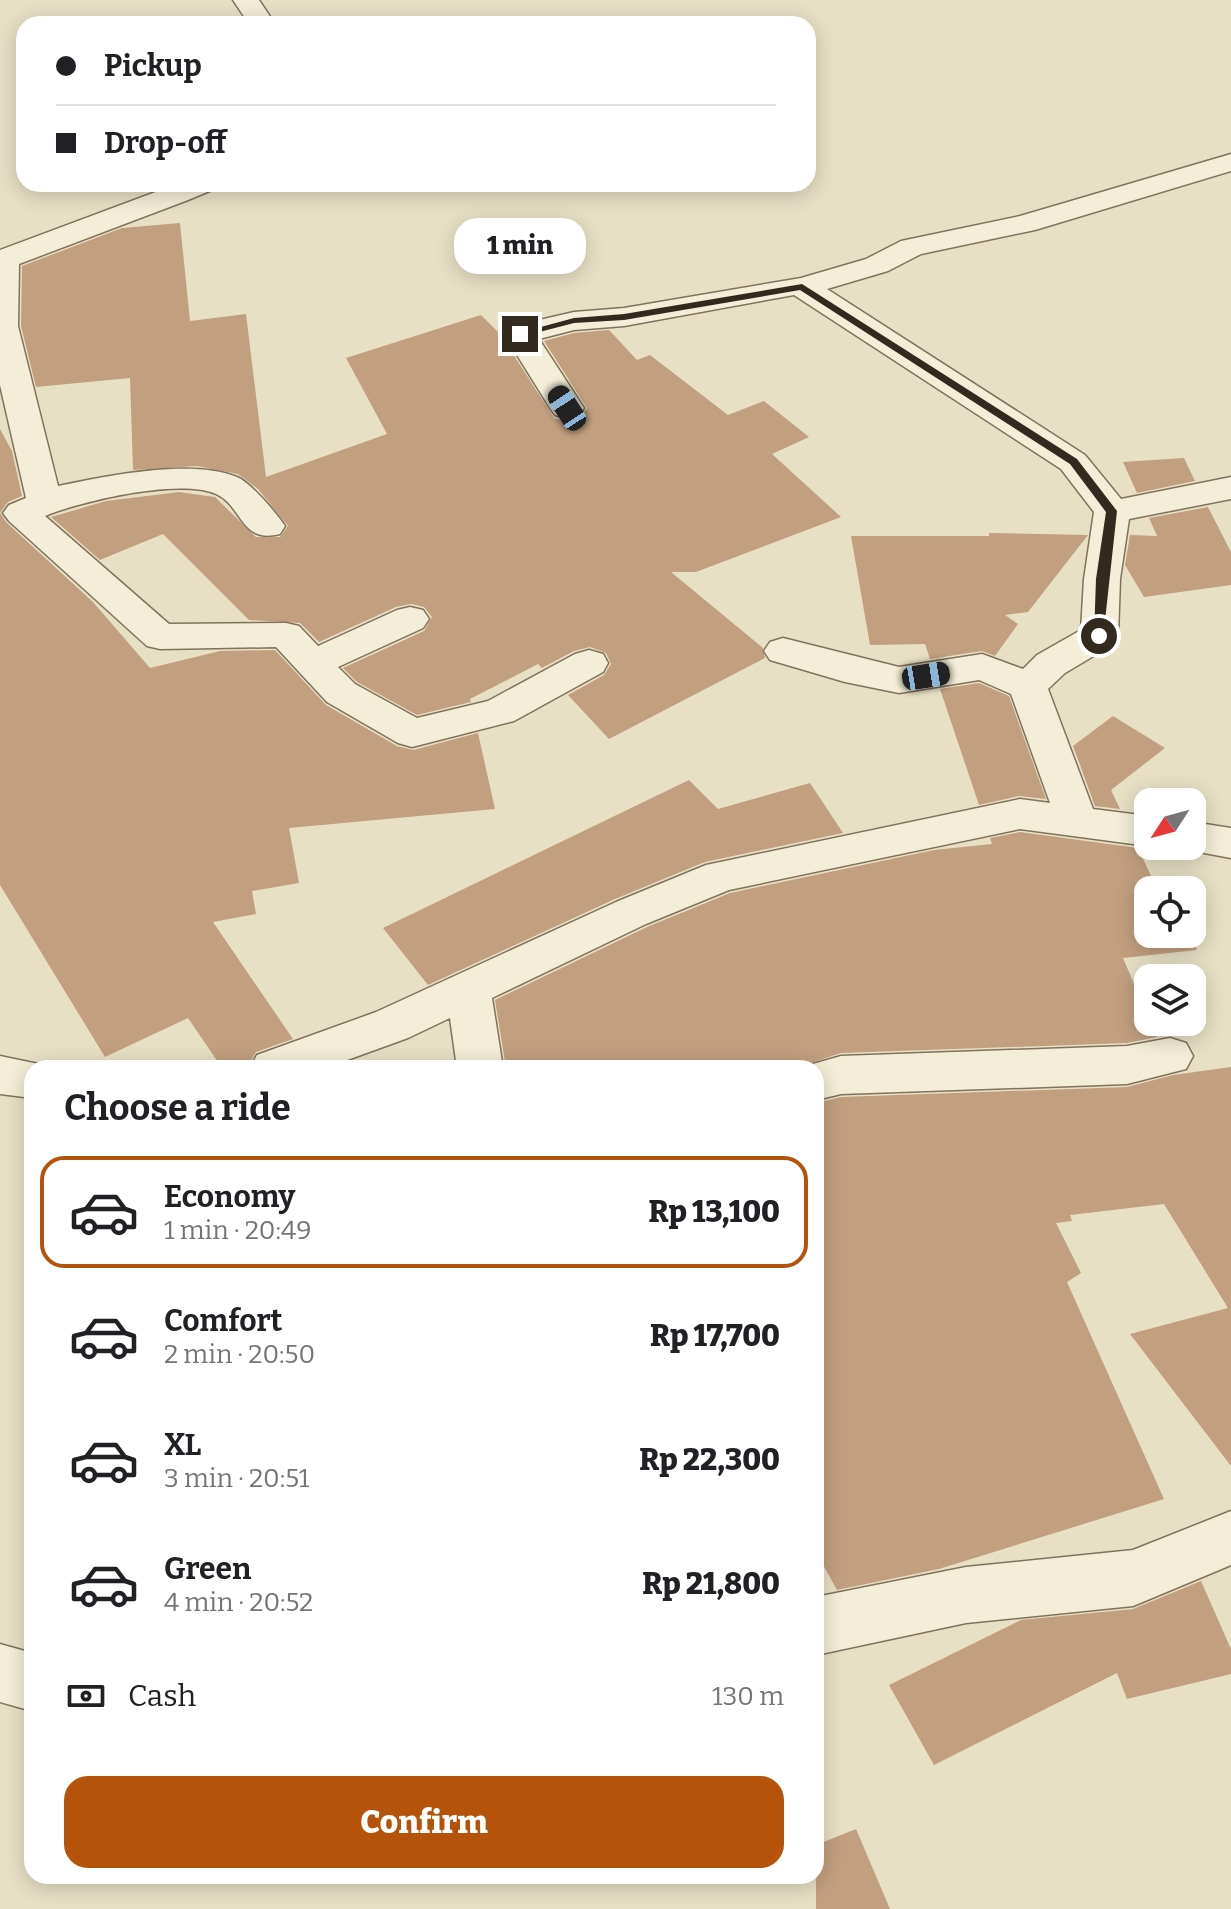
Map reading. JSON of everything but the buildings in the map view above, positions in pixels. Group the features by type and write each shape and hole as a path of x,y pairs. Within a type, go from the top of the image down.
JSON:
{"street":[{"path":"567,408 520,334 574,321 624,317 802,287 877,265 912,247 1025,224 1231,162"},
{"path":"183,192 4,259 2,326 22,513 160,637 286,635 341,693 412,733 500,712 589,663"},
{"path":"802,287 1073,462 1112,511 1102,579 1099,636 1051,664 1028,686"},
{"path":"22,513 62,496 171,478 228,485 267,526"},
{"path":"1112,511 1231,488"},
{"path":"313,663 410,619"},
{"path":"783,651 845,669 899,680 982,667 1028,686 1077,821"},
{"path":"295,1060 392,1025 631,913 721,876 1020,814 1134,829"},
{"path":"1206,839 1231,843"},
{"path":"468,991 479,1060"},
{"path":"824,1079 841,1075 1127,1065 1170,1056"},
{"path":"0,1075 24,1078"},
{"path":"824,1624 966,1595 1133,1578 1231,1538"},
{"path":"0,1673 24,1680"}],"route":[{"path":"520,334 574,321 624,317 802,287 1073,462 1112,511 1102,579 1099,636"}]}
